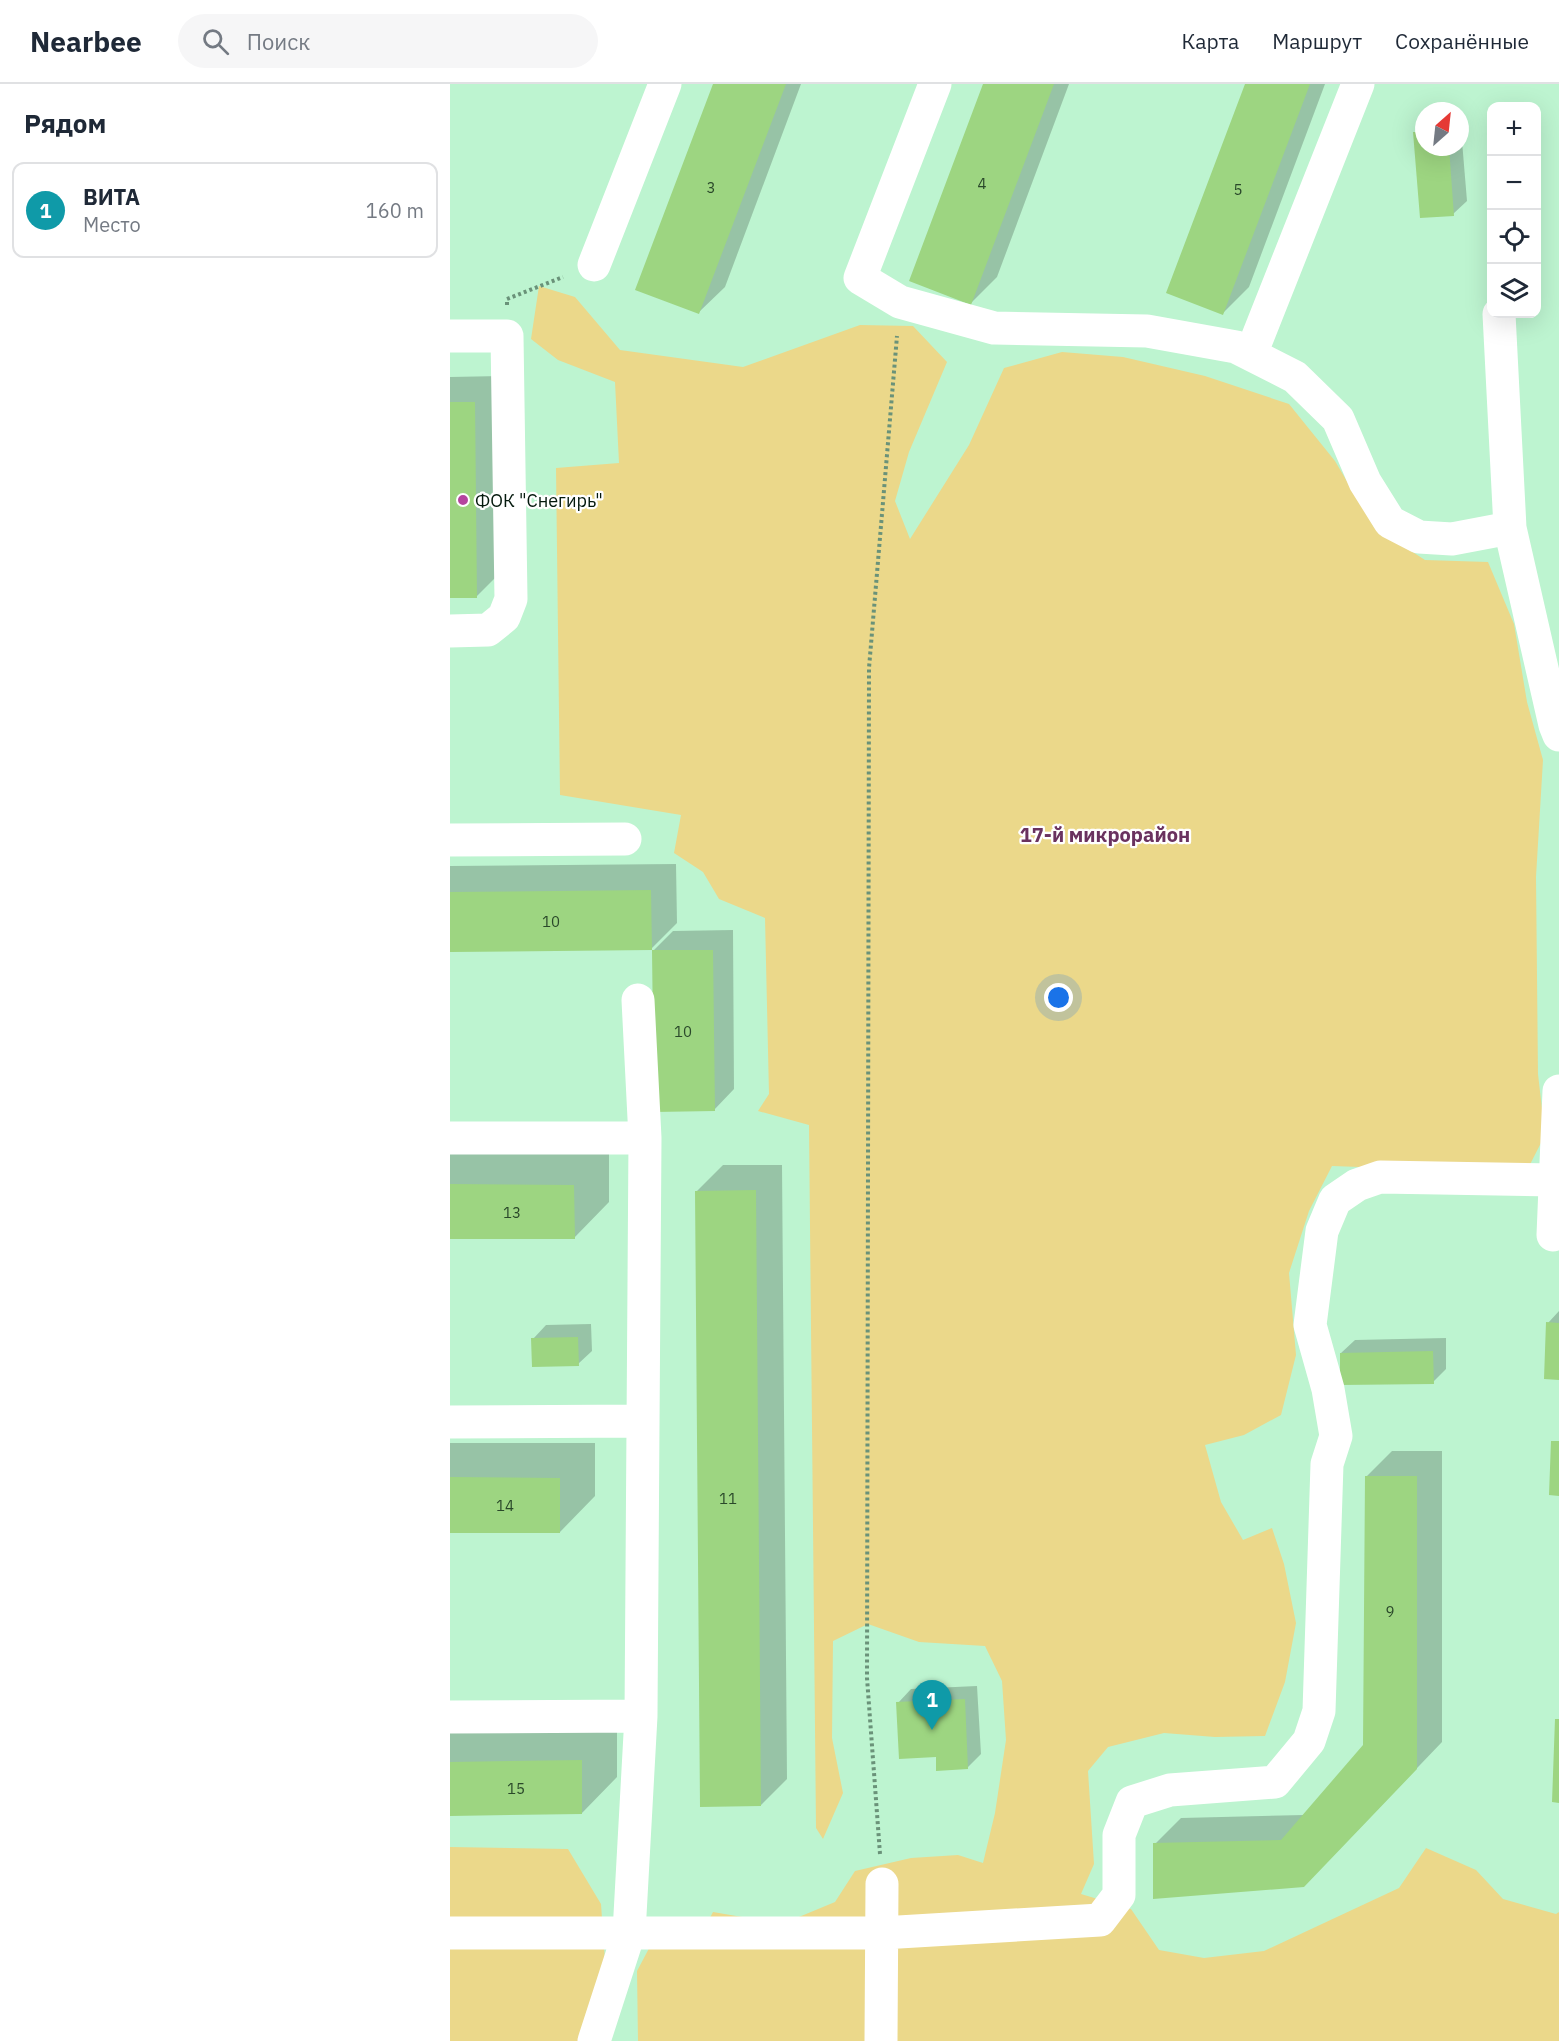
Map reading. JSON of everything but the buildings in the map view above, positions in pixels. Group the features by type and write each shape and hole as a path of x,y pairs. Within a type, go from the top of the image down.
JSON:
{"street":[{"path":"594,265 665,84"},
{"path":"935,84 860,278 900,302 994,328 1147,331 1236,347 1295,377 1338,418 1365,482 1390,522 1419,537 1452,539 1510,528"},
{"path":"1251,354 1358,84"},
{"path":"1499,318 1510,528 1559,735"},
{"path":"450,336 507,336 511,599 504,617 488,630 450,631"},
{"path":"450,840 626,839"},
{"path":"594,2041 629,1933 641,1716 645,1138 638,1000"},
{"path":"1553,1235 1559,1091"},
{"path":"450,1138 645,1138"},
{"path":"450,1934 882,1933 1100,1920 1119,1895 1119,1835 1132,1803 1170,1791 1275,1782 1309,1741 1319,1711 1327,1464 1336,1436 1328,1389 1310,1325 1322,1231 1335,1200 1357,1185 1380,1177 1556,1180"},
{"path":"450,1422 643,1421"},
{"path":"450,1717 641,1716"},
{"path":"881,2041 882,1884"}],"path":[{"path":"507,336 507,299 594,265"},
{"path":"882,1884 867,1678 869,680 900,302"}],"shaded area":[{"path":"539,286 575,297 620,350 743,367 860,325 913,326 947,362 909,452 895,501 910,539 969,445 1004,368 1062,352 1123,357 1205,376 1289,404 1335,461 1374,527 1425,560 1488,562 1514,624 1527,702 1543,760 1536,877 1538,1074 1545,1135 1521,1182 1388,1168 1332,1166 1309,1211 1289,1273 1296,1355 1281,1415 1244,1435 1205,1445 1221,1502 1243,1540 1272,1528 1284,1564 1296,1623 1285,1682 1265,1736 1215,1737 1164,1733 1108,1747 1088,1771 1094,1864 1081,1894 1131,1909 1159,1950 1204,1958 1264,1951 1399,1888 1426,1848 1476,1870 1503,1899 1556,1914 1559,1912 1559,2041 638,2041 637,1971 654,1939 699,1939 713,1912 782,1924 835,1902 855,1871 911,1858 958,1855 983,1863 995,1813 1006,1740 1002,1681 985,1646 919,1642 868,1624 833,1641 832,1738 843,1793 823,1839 816,1828 809,1125 758,1111 769,1094 765,918 719,899 703,872 674,853 681,815 560,795 556,468 619,463 615,382 558,360 531,339"},
{"path":"450,1847 568,1849 601,1904 607,1990 578,2041 450,2041"}],"place":[{"name":"ФОК \"Снегирь\"","path":"463,500"},
{"name":"ВИТА","path":"932,1730"}],"district":[{"name":"17-й микрорайон","path":"1105,834"}]}
